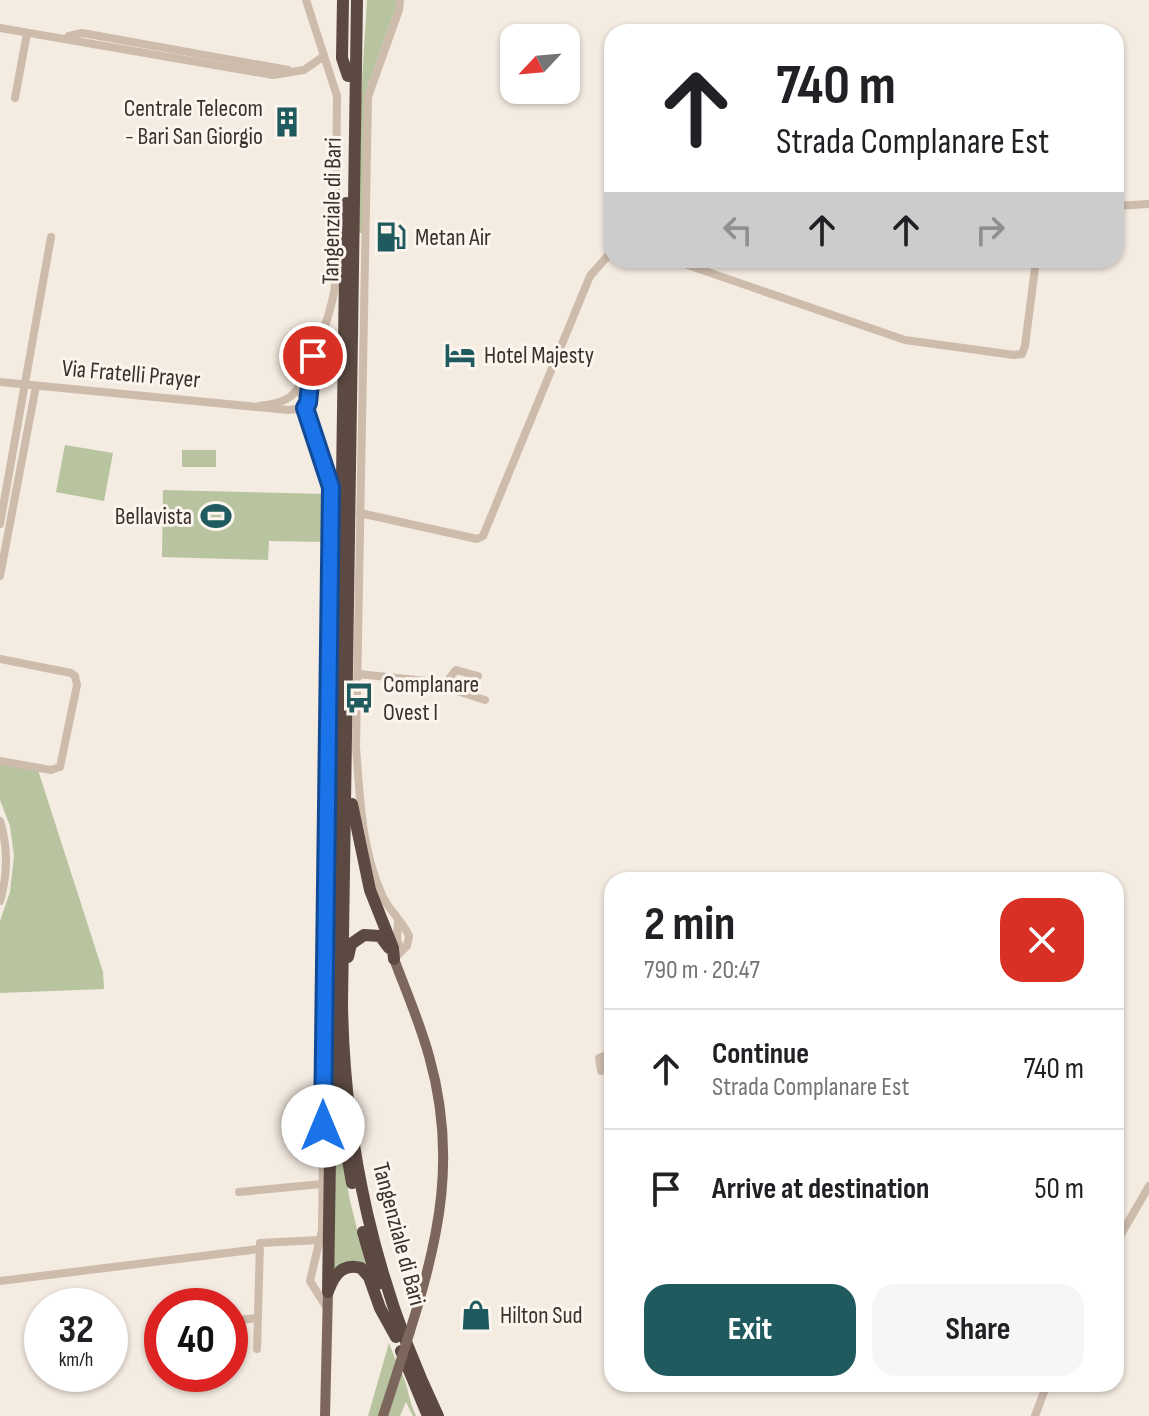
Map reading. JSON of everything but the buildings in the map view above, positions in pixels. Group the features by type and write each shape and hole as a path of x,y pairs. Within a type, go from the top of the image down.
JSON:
{"highway":[{"path":"343,0 342,58 352,75 363,56 364,0"},
{"name":"Tangenziale di Bari","path":"349,0 352,75 342,1003 348,1112 365,1206 399,1323 438,1416"},
{"name":"Tangenziale di Bari","path":"357,0 352,75 334,1034 340,1114 348,1165 369,1254 396,1337 428,1416"},
{"path":"346,763 351,772 351,801 362,860 370,890 397,955"},
{"path":"342,1003 347,991 348,953 357,938 368,934 380,936 397,955"},
{"path":"328,1292 334,1034"},
{"path":"328,1292 340,1270 361,1268 369,1277 380,1308 396,1337"}],"main road":[{"path":"383,1416 437,1237 443,1190 441,1112 432,1067 397,955"},
{"path":"325,1416 328,1292"}],"street":[{"path":"306,0 337,96 335,285 332,305 313,356 290,402 300,409 331,487 322,1184 320,1240 311,1273 313,1287 328,1308"},
{"path":"397,955 407,946 409,936 383,898 364,836 356,747 368,97 400,0"},
{"path":"0,28 273,75 304,70 324,56"},
{"path":"15,98 27,33"},
{"path":"1124,206 1149,204"},
{"path":"7,514 25,385 51,237"},
{"path":"360,513 477,539 483,536 590,276 604,260"},
{"path":"696,268 905,340 1014,355 1022,354 1025,346 1035,268"},
{"path":"300,409 308,398 313,356"},
{"name":"Via Fratelli Prayer","path":"0,382 300,409"},
{"path":"0,576 3,525 36,386"},
{"path":"259,406 277,403 293,394 304,393 308,398"},
{"path":"0,659 71,673 77,685 60,767 51,770 0,761"},
{"path":"443,686 456,670 478,676"},
{"path":"358,674 426,681 485,700"},
{"path":"0,821 6,865 0,901"},
{"path":"601,1071 599,1058 604,1056"},
{"path":"239,1192 322,1184"},
{"path":"1124,1229 1149,1186"},
{"path":"257,1349 260,1243 320,1240"},
{"path":"0,1281 259,1249"},
{"path":"313,1287 328,1292"},
{"path":"248,1319 257,1318"},
{"path":"1035,1416 1044,1392"}],"green space":[{"path":"367,0 396,0 396,7 368,85 362,233 359,233 361,96"},
{"path":"65,445 113,453 104,501 56,492"},
{"path":"182,450 216,450 216,467 182,467"},
{"name":"Bellavista","path":"163,490 328,494 327,542 269,541 268,560 162,557"},
{"path":"0,763 38,770 103,972 104,989 0,993 0,921 10,892 14,856 10,826 0,800"},
{"path":"334,1107 350,1201 367,1268 332,1274"},
{"path":"389,1343 396,1361 379,1416 368,1416"},
{"path":"402,1373 416,1416 413,1416 406,1402 400,1416 388,1416"}],"place":[{"name":"Centrale Telecom - Bari San Giorgio","path":"287,122"},
{"name":"Metan Air","path":"391,237"},
{"name":"Hotel Majesty","path":"460,355"},
{"name":"Bellavista","path":"216,516"},
{"name":"Complanare Ovest I","path":"359,698"},
{"name":"Hilton Sud","path":"476,1315"}],"route":[{"path":"313,356 305,408 331,487 323,1126"}]}
